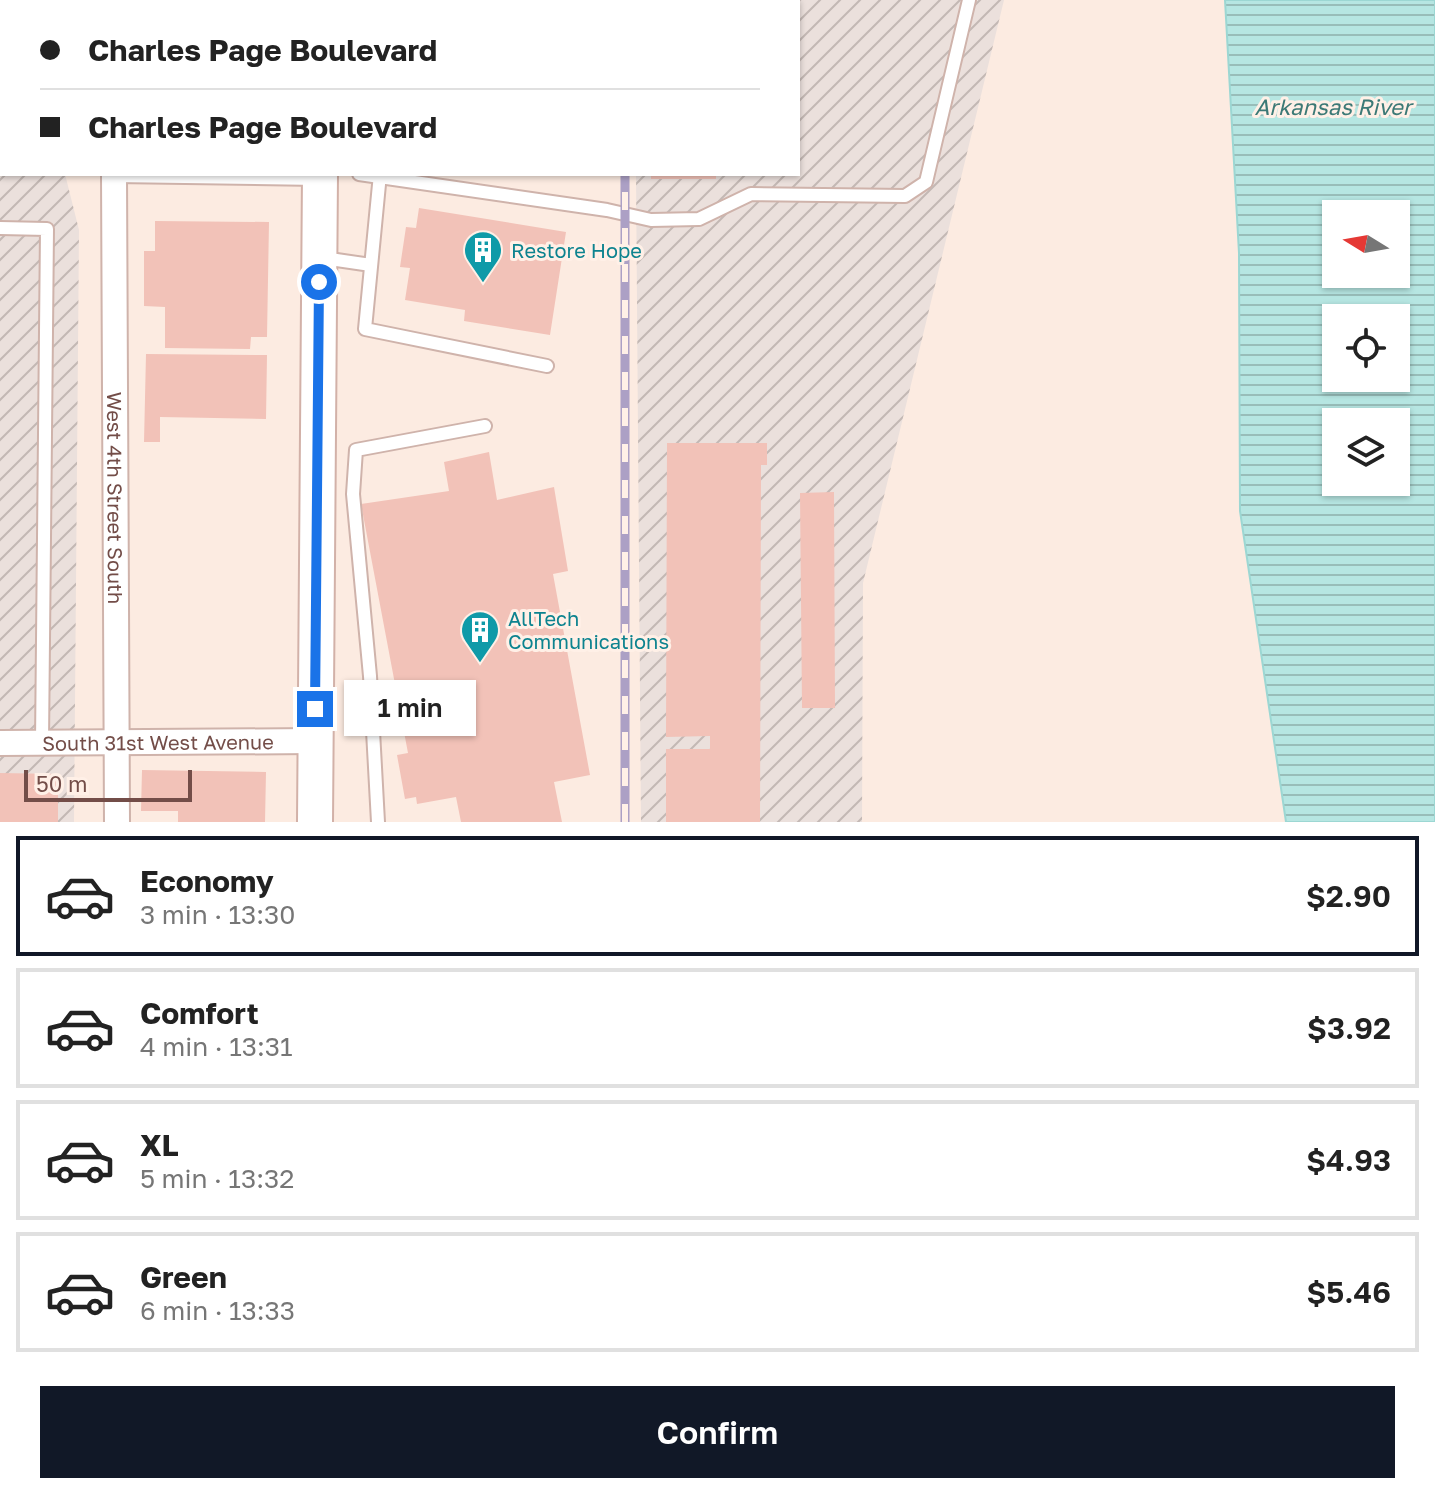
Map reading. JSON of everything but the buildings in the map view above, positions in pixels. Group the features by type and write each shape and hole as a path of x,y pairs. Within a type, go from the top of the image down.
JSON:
{"main road":[{"path":"315,822 320,176"}],"street":[{"name":"West 4th Street South","path":"114,176 117,822"},
{"name":"South 31st West Avenue","path":"0,743 315,741"}],"lane":[{"path":"547,366 365,329 380,176 607,210 651,220 699,219 751,194 905,196 926,182 969,0"},
{"path":"0,228 47,229 42,743"},
{"path":"319,257 371,265"},
{"path":"378,822 370,676 353,494 356,450 485,426"}],"shaded area":[{"path":"800,0 1004,0 863,583 862,822 641,822 636,176 800,176"},
{"path":"0,176 66,176 79,230 74,822 0,822"}],"water":[{"name":"Arkansas River","path":"1225,0 1435,0 1435,822 1286,822 1240,511 1239,253"}],"railway":[{"path":"625,176 625,822"}],"place":[{"name":"Restore Hope","path":"483,284"},
{"name":"AllTech Communications","path":"480,664"}],"route":[{"path":"315,709 319,282"}]}
